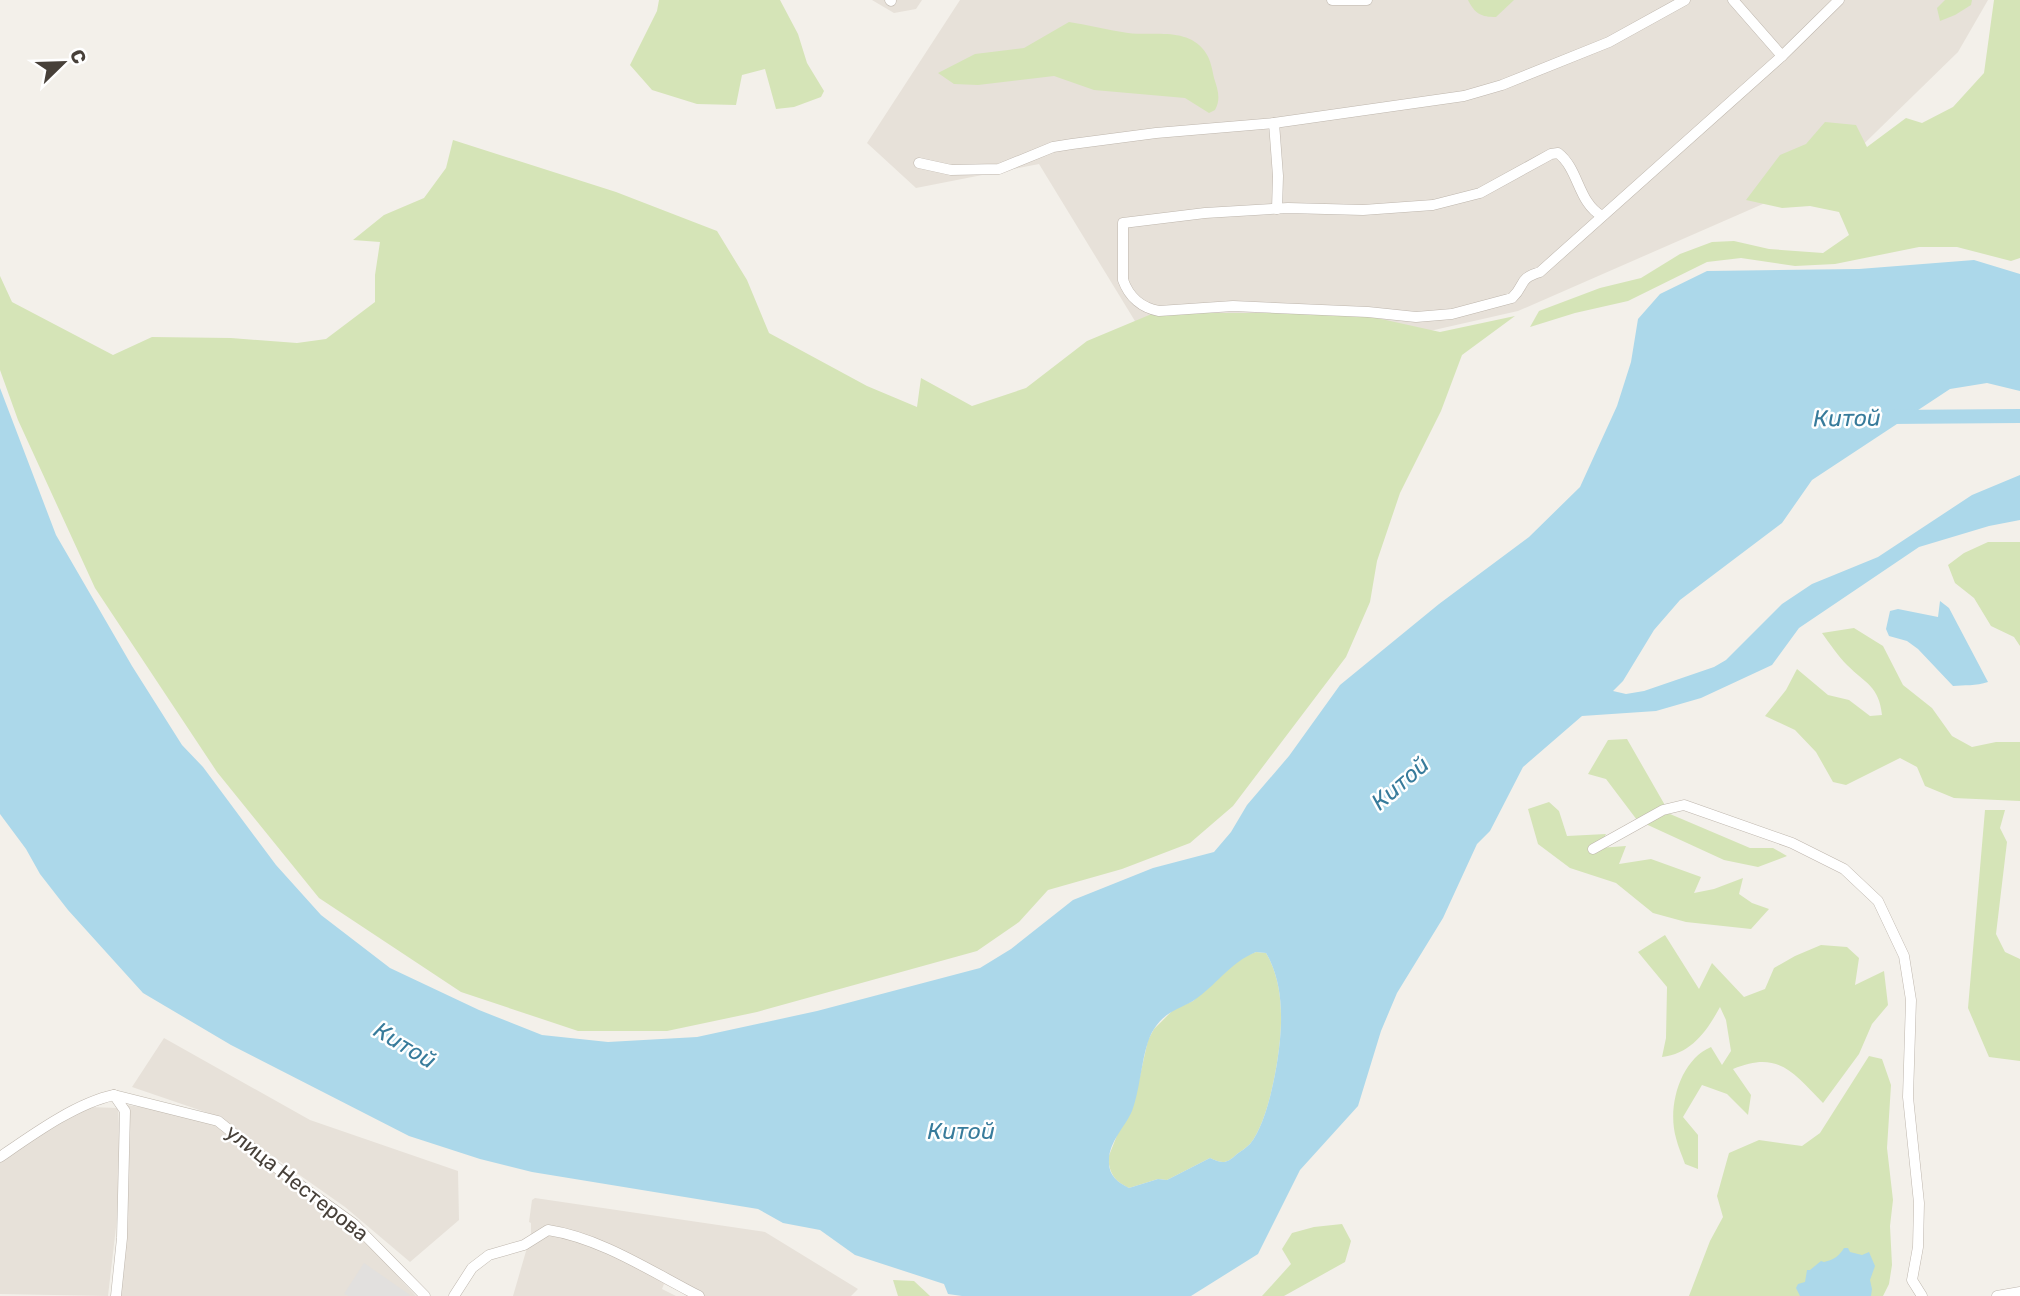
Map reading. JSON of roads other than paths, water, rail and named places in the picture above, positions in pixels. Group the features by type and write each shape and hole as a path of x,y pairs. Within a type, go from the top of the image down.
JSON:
{"street":[{"path":"1332,0 1367,0"},
{"path":"919,163 951,170 999,169 1053,148 1072,144 1156,132 1274,123 1464,96 1496,87 1609,42 1685,0"},
{"path":"1733,0 1782,56"},
{"path":"1602,216 1593,211 1569,163 1558,153 1551,154 1480,193 1443,203 1375,209 1277,209 1205,213 1123,223 1123,280 1126,288 1140,303 1159,311 1233,306 1368,312 1405,317 1452,314 1512,298 1525,278 1540,272 1782,56 1836,1"},
{"path":"1274,123 1278,176 1277,209"},
{"path":"1593,849 1663,810 1684,805 1792,843 1844,869 1878,901 1904,956 1911,1000 1908,1097 1919,1203 1918,1247 1912,1280 1922,1296"},
{"path":"0,1157 77,1109 114,1095 125,1111 122,1238 116,1296"},
{"name":"улица Нестерова","path":"114,1095 218,1121 354,1224 425,1296"},
{"path":"454,1296 472,1268 489,1255 524,1245 548,1230 566,1232 613,1252 699,1296"},
{"path":"1997,1296 2020,1292"}],"water":[{"name":"Китой","path":"1974,260 2020,274 2020,391 1987,383 1950,389 1812,480 1782,523 1680,600 1654,630 1623,681 1613,691 1626,694 1644,691 1714,667 1726,660 1782,604 1812,584 1878,557 1972,495 2020,475 2020,520 1989,526 1919,547 1799,628 1772,665 1701,698 1656,711 1582,716 1523,767 1490,831 1477,844 1443,918 1397,993 1381,1031 1358,1106 1300,1170 1258,1254 1191,1296 948,1294 944,1284 855,1255 820,1230 783,1223 758,1209 532,1172 480,1159 409,1136 231,1045 143,993 68,910 0,814 0,388 56,535 132,666 182,745 203,767 276,865 321,915 390,968 479,1010 542,1035 608,1042 697,1037 817,1011 980,968 1011,949 1073,900 1153,868 1214,852 1340,685 1439,604 1529,537 1580,487 1617,406 1631,362 1638,319 1660,294 1707,271 1859,269","holes":["1256,952 1266,953 1278,983 1281,1029 1269,1101 1257,1133 1250,1144 1227,1161 1210,1158 1167,1180 1158,1179 1129,1188 1125,1186 1112,1174 1109,1165 1110,1153 1132,1111 1147,1046 1154,1029 1167,1015 1193,1001 1238,962"]},
{"path":"1940,601 1949,608 1988,682 1953,686 1918,649 1907,641 1889,636 1886,629 1890,611 1898,609 1938,617"},
{"path":"1844,1248 1862,1255 1869,1252 1875,1266 1870,1280 1871,1296 1800,1296 1796,1288 1798,1284 1805,1282 1807,1270 1821,1261 1834,1259"}],"waterway":[{"name":"Китой","path":"1888,417 2020,416"}]}
